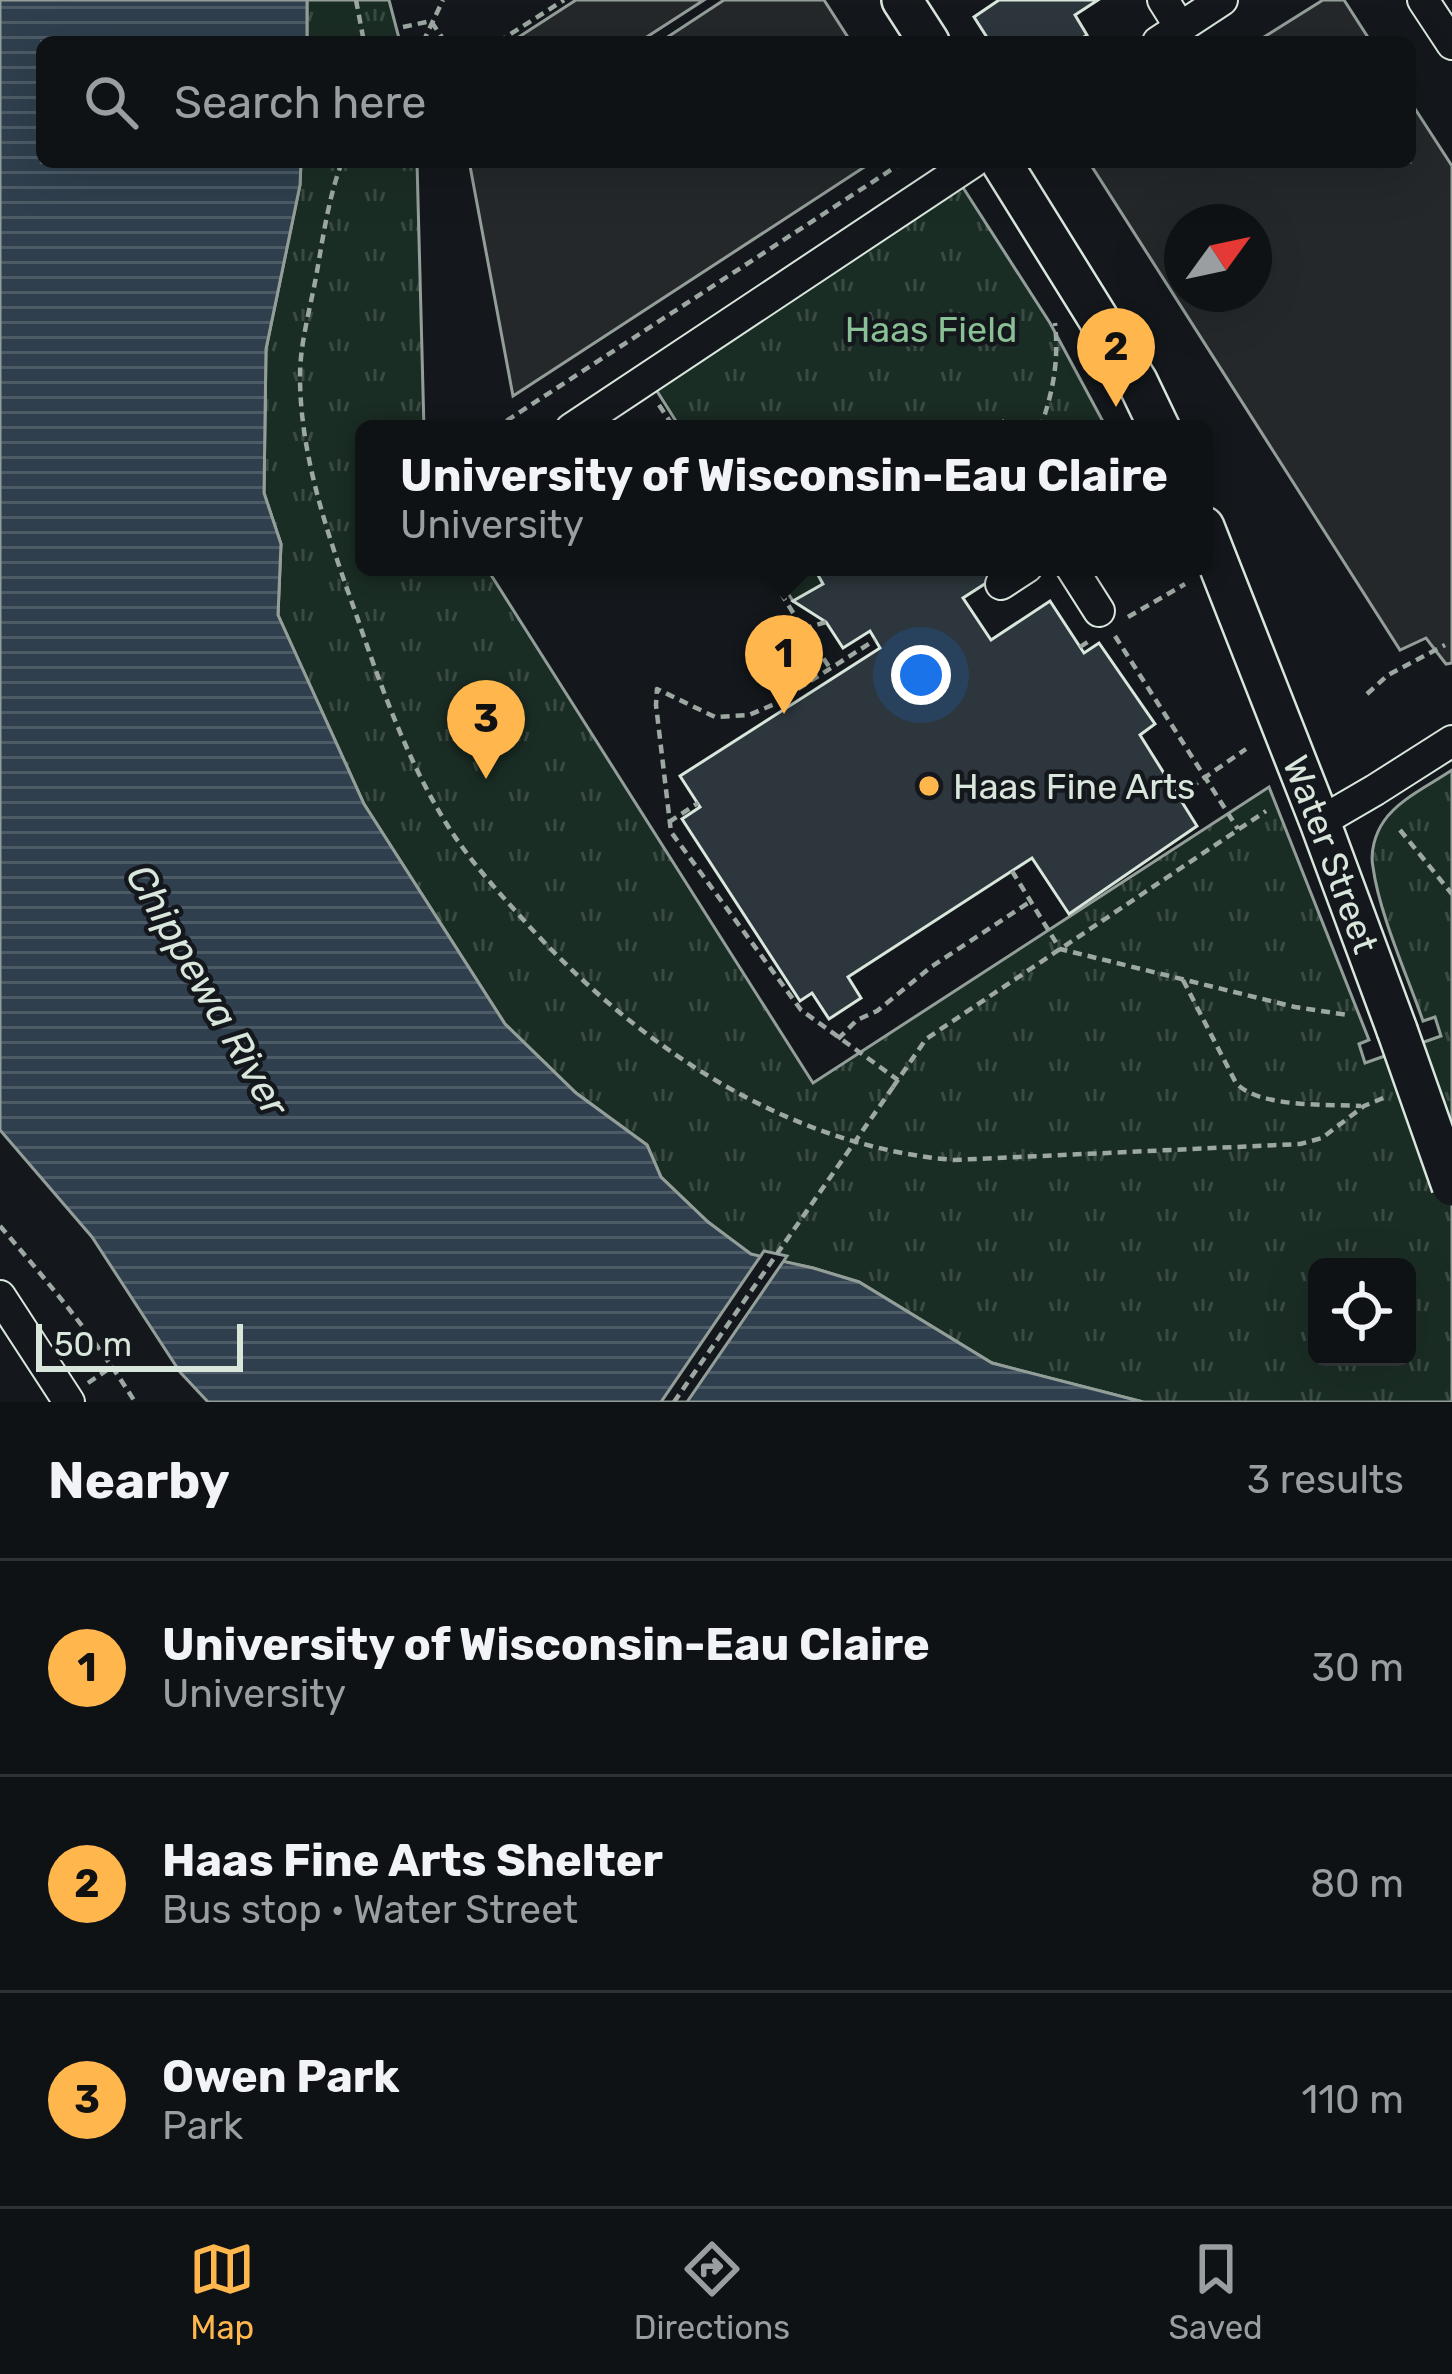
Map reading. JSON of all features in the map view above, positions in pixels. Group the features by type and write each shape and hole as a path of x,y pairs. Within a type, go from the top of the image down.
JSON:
{"main road":[{"path":"902,0 925,36"},
{"path":"1005,168 1137,381 1156,420"},
{"name":"Water Street","path":"1213,550 1320,822 1452,1186"}],"street":[{"path":"1162,0 1169,35 1222,0"},
{"path":"1423,0 1452,44"},
{"path":"586,420 965,168"},
{"path":"1077,576 1104,620"},
{"path":"1320,822 1452,741"},
{"path":"0,1296 69,1402"}],"path":[{"path":"356,0 363,36"},
{"path":"425,36 443,0"},
{"path":"507,36 564,0"},
{"path":"403,27 431,21"},
{"path":"431,21 441,36"},
{"path":"340,168 330,192 300,371 303,432 333,549 365,642 445,821 478,868 553,953 630,1022 702,1074 813,1127 893,1153 954,1160 1300,1144 1322,1138 1364,1106 1386,1097"},
{"path":"508,420 894,168"},
{"path":"1043,420 1056,376 1054,323"},
{"path":"771,576 830,668"},
{"path":"1080,646 1104,620 1185,584"},
{"path":"1104,620 1239,829"},
{"path":"803,629 826,622"},
{"path":"798,689 808,647 803,629"},
{"path":"875,640 791,698 749,715 715,717 657,689 656,705 671,832 801,1010 895,1083"},
{"path":"1367,694 1388,675 1445,645"},
{"path":"1178,796 1246,749"},
{"path":"670,822 698,803"},
{"path":"674,1402 926,1039 1267,811"},
{"path":"1400,830 1452,894"},
{"path":"1012,871 1060,949 1295,1007 1348,1015"},
{"path":"838,1039 857,1020 877,1012 931,967 1030,901"},
{"path":"1184,980 1246,1094 1364,1106"},
{"path":"0,1226 100,1348 135,1402"}],"green space":[{"path":"307,0 389,0 398,36 307,36"},
{"path":"301,168 417,168 424,420 355,420 355,576 492,576 813,1083 1269,787 1369,1040 1359,1044 1365,1063 1441,1036 1435,1017 1423,1021 1381,904 1372,855 1390,813 1452,770 1452,1402 1143,1402 992,1363 859,1282 751,1255 661,1177 647,1145 576,1093 505,1024 364,804 278,615 281,544 264,493 266,349"},
{"name":"Haas Field","path":"962,186 1050,323 1102,420 675,420 655,388"},
{"path":"777,576 820,576 823,584 793,601"}],"shaded area":[{"path":"576,0 704,0 648,36 520,36"},
{"path":"724,0 824,0 847,36 669,36"},
{"path":"1323,0 1344,0 1367,36 1266,36"},
{"path":"1416,110 1452,166 1452,663 1446,664 1426,638 1400,650 1185,312 1272,312 1272,204 1164,204 1164,280 1093,168 1416,168"},
{"path":"470,168 863,168 513,396"}],"water":[{"name":"Chippewa River","path":"0,0 307,0 307,36 36,36 36,168 301,168 266,349 264,493 281,544 278,615 364,804 505,1024 576,1093 647,1145 661,1177 708,1222 751,1254 859,1282 992,1363 1143,1402 208,1402 180,1372 92,1237 0,1130"}],"pier":[{"path":"764,1251 787,1256 687,1402 661,1402"}],"building":[{"path":"999,0 1098,0 1075,15 1085,36 986,36 974,17"},
{"name":"Haas Fine Arts","path":"818,576 997,576 963,598 991,640 1050,601 1084,653 1099,643 1155,724 1140,735 1197,826 1069,914 1032,858 848,977 861,998 829,1019 812,993 800,1001 682,819 700,807 680,776 880,648 870,631 843,648 826,622 793,601 823,584"}],"place":[{"name":"Haas Fine Arts Shelter","path":"1116,407"},
{"name":"University of Wisconsin-Eau Claire","path":"784,714"},
{"name":"Owen Park","path":"486,779"},
{"name":"Haas Fine Arts","path":"929,786"}]}
